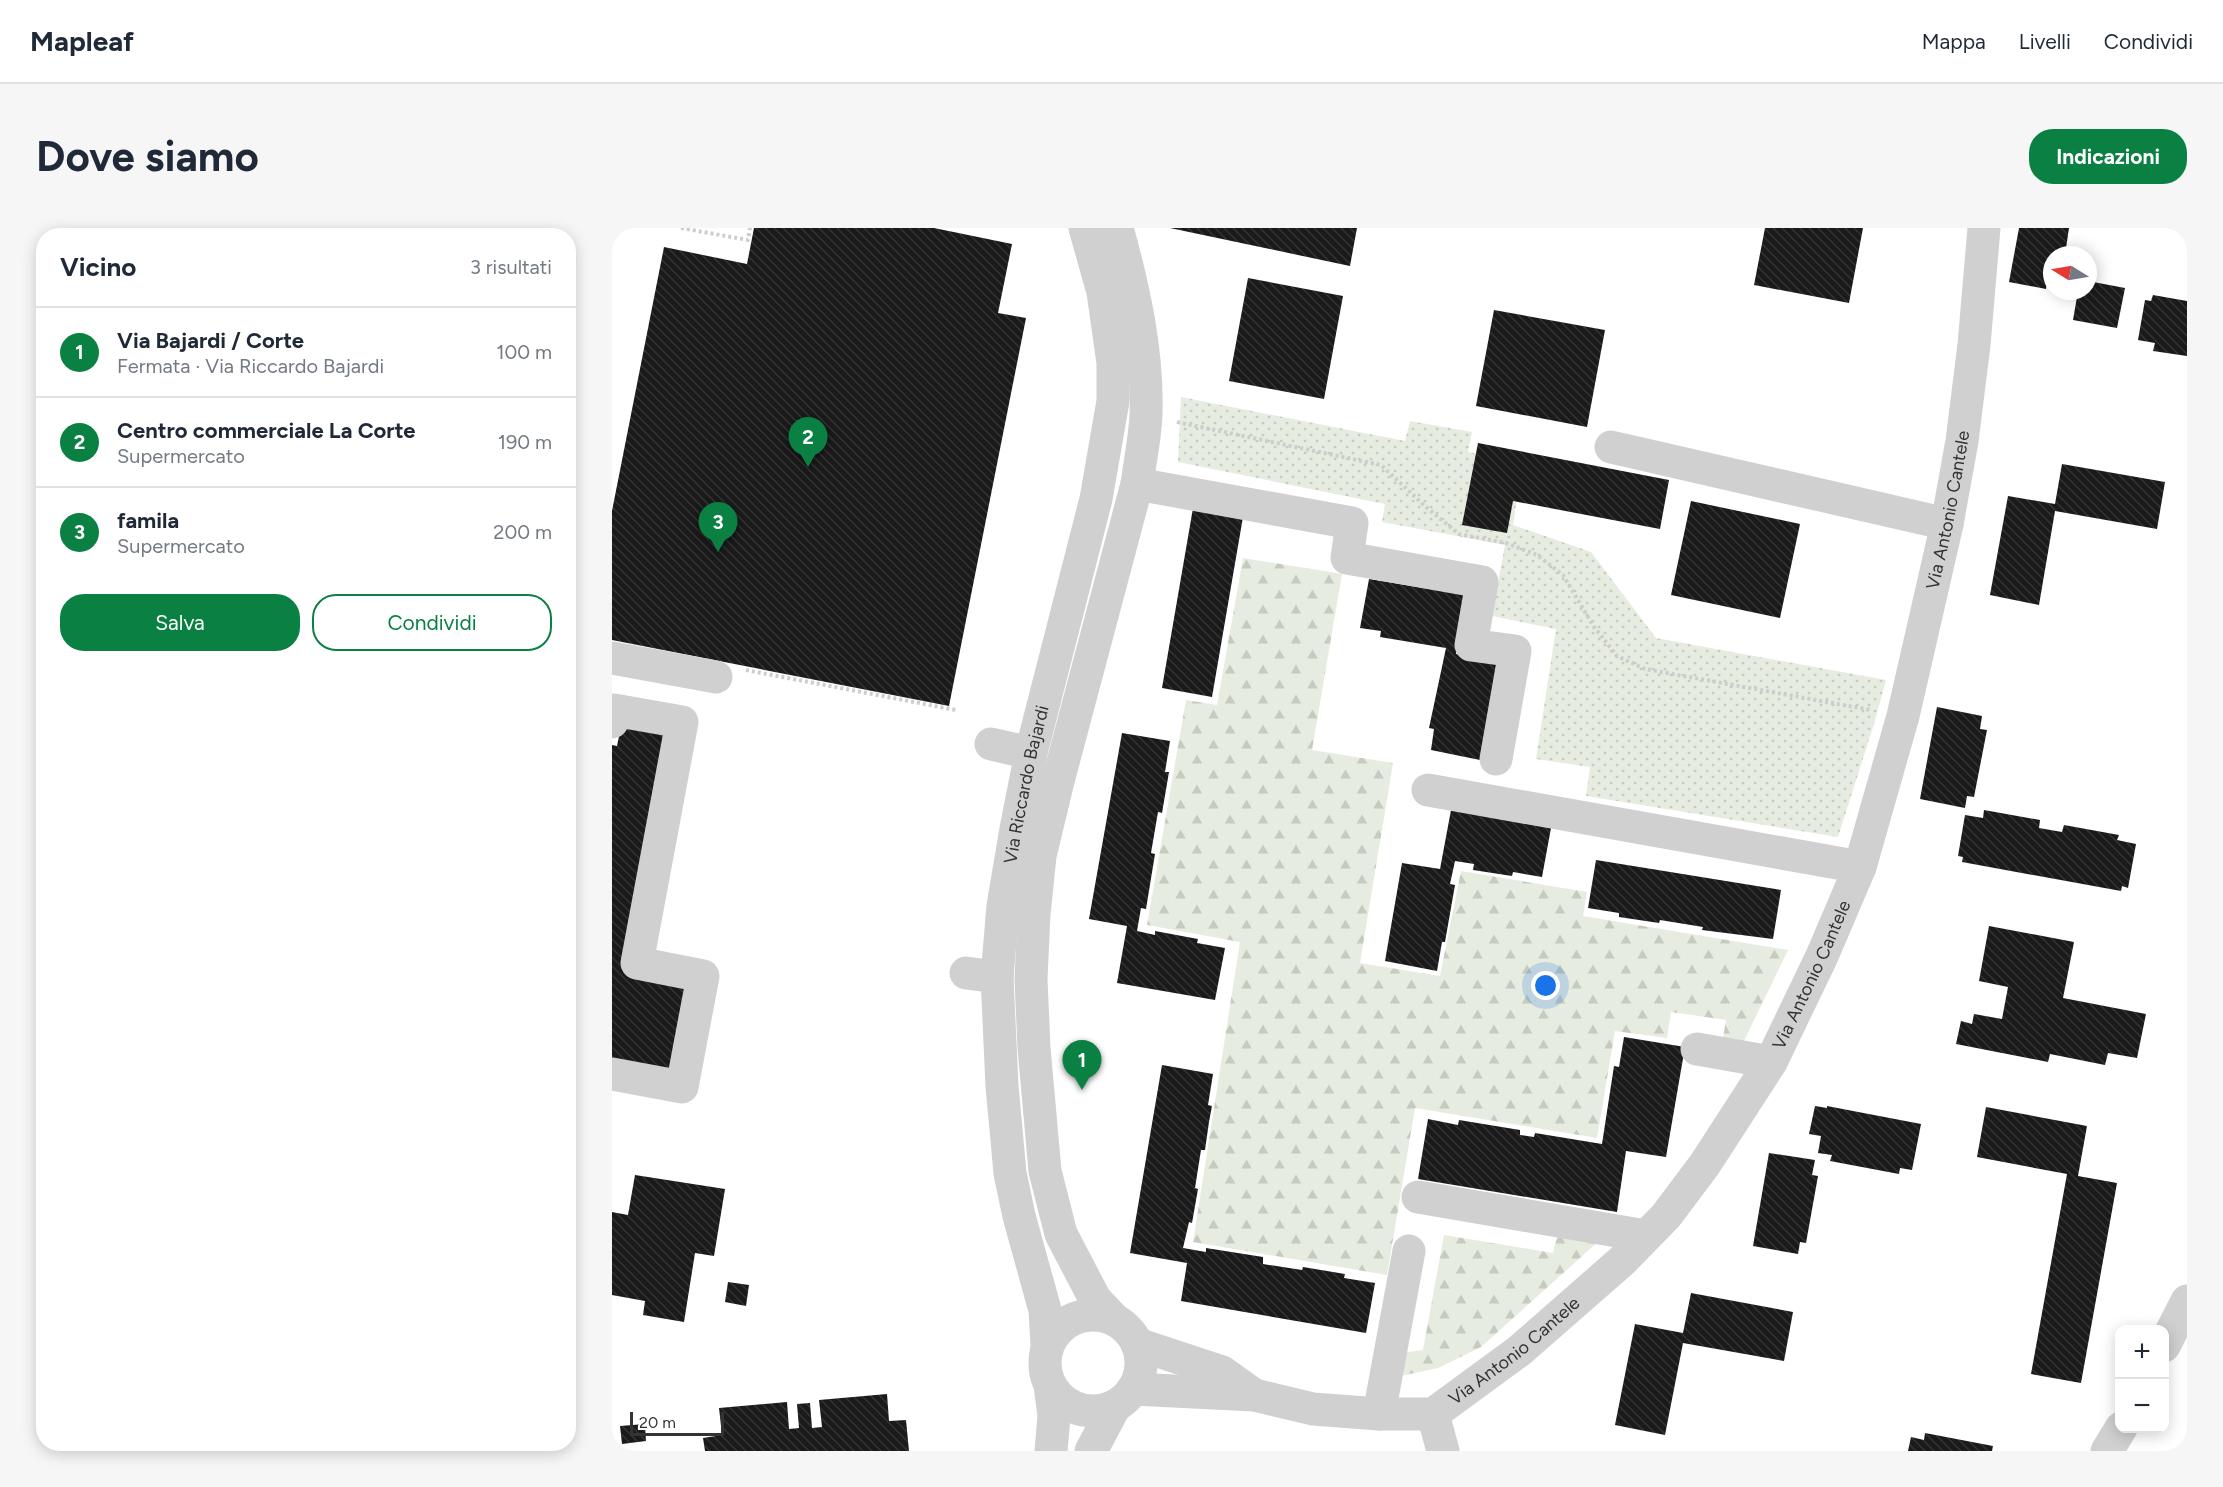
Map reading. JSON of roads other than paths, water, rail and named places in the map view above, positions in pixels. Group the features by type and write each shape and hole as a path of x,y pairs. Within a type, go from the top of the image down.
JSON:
{"street":[{"name":"Via Riccardo Bajardi","path":"1051,1451 1054,1416 1050,1385 1044,1365 1047,1346 1046,1310 1019,1216 1010,1173 1002,1086 982,975 1003,906 1031,753 1096,499 1113,401 1113,363 1103,292 1085,228"},
{"name":"Via Riccardo Bajardi","path":"1117,228 1133,286 1145,383 1146,416 1137,484 1040,856 1031,979 1034,1048 1045,1171 1061,1234 1095,1299 1131,1333 1137,1344"},
{"name":"Via Antonio Cantele","path":"1124,1398 1254,1395 1313,1410 1433,1414 1519,1351 1623,1260 1666,1216 1706,1164 1771,1062 1822,956 1860,867 1903,716 1947,524 1963,430 1974,345 1984,228"},
{"path":"1611,447 1947,524"},
{"path":"1137,484 1352,523 1347,558 1482,582 1471,645 1515,651 1496,759"},
{"path":"612,658 730,673"},
{"path":"612,722 614,710 682,722 637,963 704,976 682,1087 612,1074"},
{"path":"991,744 1031,753"},
{"path":"1428,790 1860,867"},
{"path":"1697,1049 1771,1062"},
{"path":"1418,1197 1646,1236"},
{"path":"1379,1414 1409,1251"},
{"path":"2169,1336 2187,1301"},
{"path":"1047,1346 1063,1324 1075,1318 1088,1314 1114,1319"},
{"path":"1091,1451 1138,1378 1141,1366 1137,1344"},
{"name":"Via Antonio Cantele","path":"1137,1344 1221,1372 1254,1395"},
{"path":"1050,1385 1066,1403 1078,1409 1103,1410 1124,1398"},
{"path":"1433,1414 1443,1451"},
{"path":"2107,1451 2118,1433"}],"place":[{"name":"Centro commerciale La Corte","path":"808,467"},
{"name":"famila","path":"718,552"},
{"name":"Via Bajardi / Corte","path":"1082,1090"}]}
